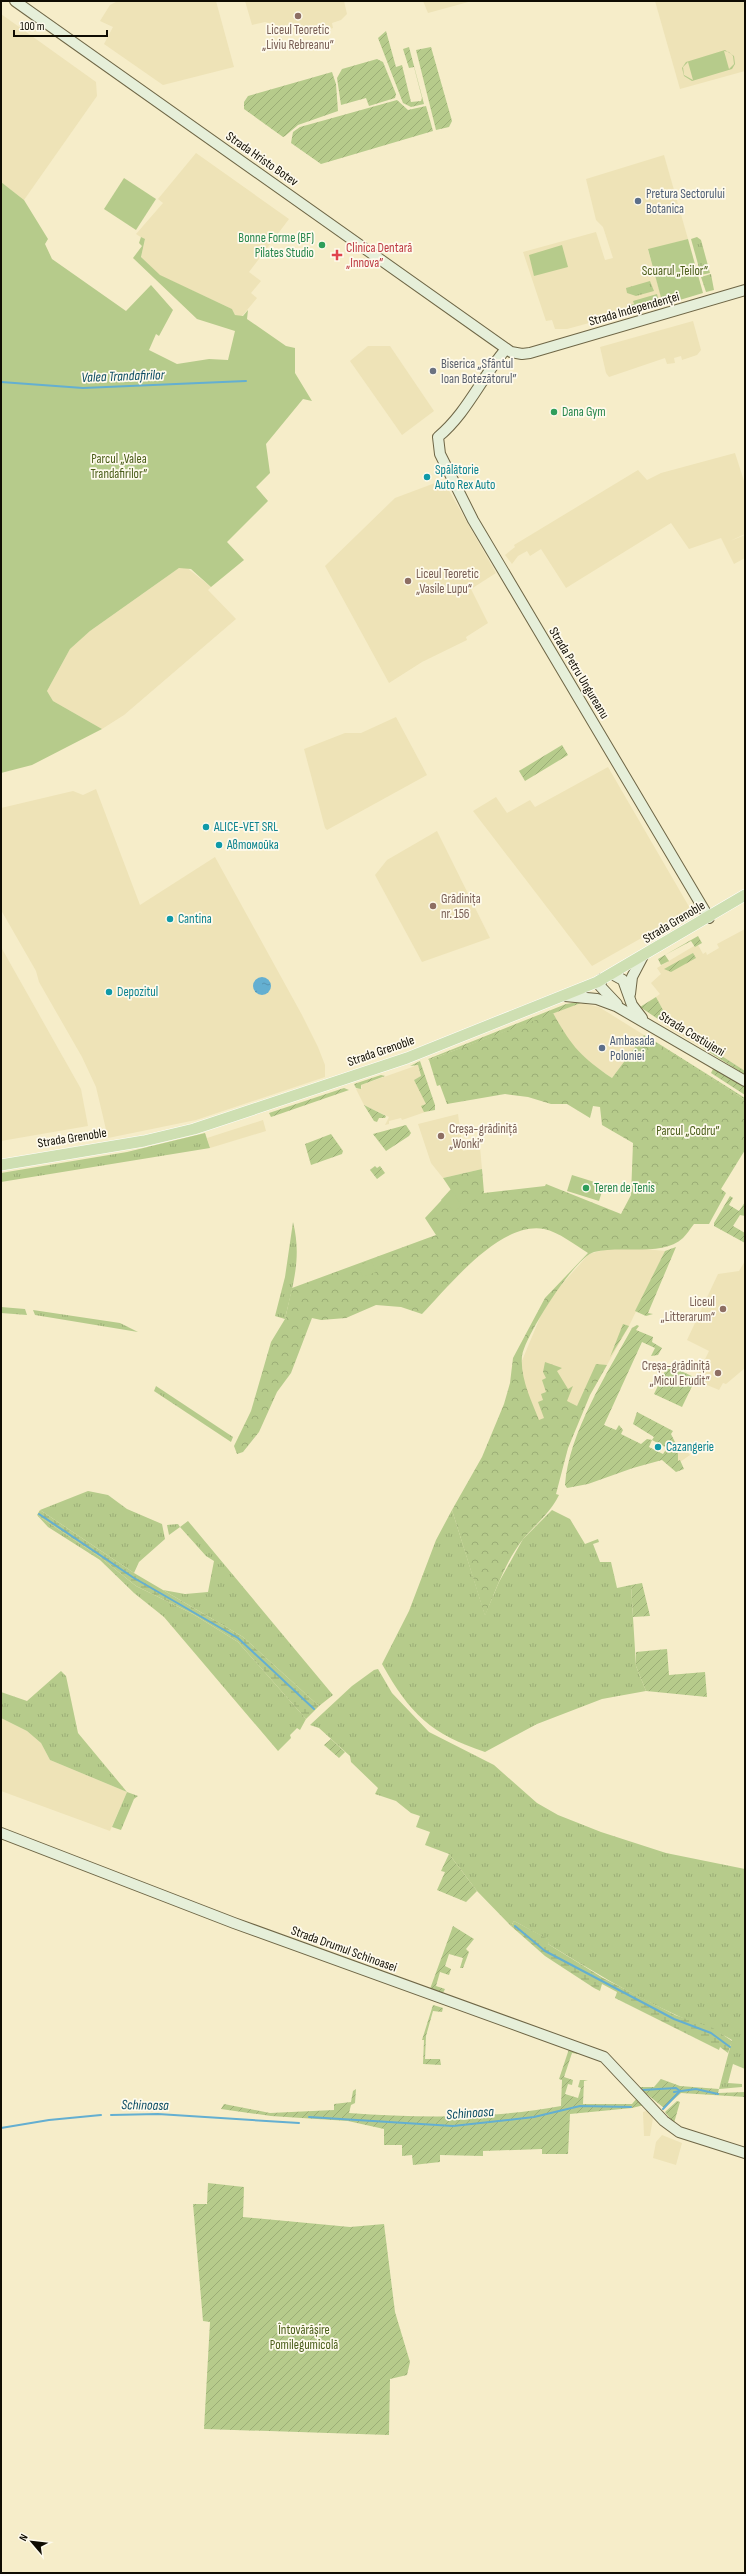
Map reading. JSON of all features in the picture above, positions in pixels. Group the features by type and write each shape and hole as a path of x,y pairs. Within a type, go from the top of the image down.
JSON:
{"main road":[{"name":"Strada Hristo Botev","path":"15,1 506,350"},
{"name":"Strada Independenței","path":"506,350 516,354 530,353 745,290"},
{"name":"Strada Petru Ungureanu","path":"506,350 490,369 458,418 438,437 440,454 473,520 709,918"},
{"name":"Strada Grenoble","path":"1,1165 144,1140 216,1122 407,1058 565,996 607,977 709,918 745,895"},
{"path":"615,1002 622,1003 630,997 632,977 643,956"},
{"path":"607,977 600,986 601,989 624,1011"},
{"name":"Strada Costiujeni","path":"607,977 623,980 635,1009 647,1022"},
{"name":"Strada Costiujeni","path":"565,996 597,999 624,1011 647,1022 745,1081"},
{"name":"Strada Drumul Schinoasei","path":"1,1833 234,1923 604,2057 660,2116 684,2135 745,2153"}],"shaded area":[{"path":"118,1 216,1 234,67 163,85 104,44 113,27 100,21 110,5"},
{"name":"Liceul Teoretic „Liviu Rebreanu”","path":"245,1 344,1 347,14 341,20 332,23 333,28 313,34 265,22 252,25"},
{"path":"423,1 472,1 428,13"},
{"path":"655,1 745,1 745,71 680,89"},
{"path":"1,14 96,82 97,96 24,200 1,182"},
{"path":"196,153 289,219 249,272 261,281 251,293 257,298 240,317 235,315 232,309 159,275 141,257 145,240 136,234 163,203 158,199"},
{"path":"664,155 688,239 648,250 663,303 567,329 555,329 552,320 546,321 523,252 596,232 605,260 613,258 603,227 596,220 586,179"},
{"path":"693,321 701,350 697,355 682,360 681,356 674,358 675,363 667,364 665,358 609,377 606,373 600,347"},
{"path":"368,346 390,346 434,411 402,435 350,361"},
{"path":"735,453 745,484 745,534 730,541 745,535 745,558 734,564 721,538 689,549 671,523 566,588 541,549 530,556 527,551 518,556 512,564 505,555 515,547 514,545 638,470 647,480 661,473"},
{"name":"Liceul Teoretic „Vasile Lupu“","path":"443,480 496,573 471,589 488,623 466,637 467,640 422,662 389,683 325,566 395,498"},
{"path":"186,567 211,587 208,590 236,619 124,715 102,729 53,701 47,691 70,649 90,631 179,568"},
{"path":"396,717 427,775 327,830 325,828 304,749 345,733 361,733"},
{"path":"608,767 691,910 592,966 473,811 496,797 507,813 530,800 535,807"},
{"path":"96,789 140,905 215,857 318,1047 325,1065 325,1077 196,1120 108,1138 96,1087 82,1057 39,982 36,971 1,910 1,808 73,791 83,795"},
{"name":"Grădinița nr. 156","path":"437,831 490,938 422,962 375,875 387,860"},
{"path":"745,929 745,1071 705,1045 703,1048 665,1026 670,1023 656,997 660,994 651,983 661,974 657,968 694,946 698,945 703,954 706,952 707,955 719,948 717,944"},
{"path":"1,947 81,1089 88,1126 1,1141"},
{"name":"Ambasada Poloniei","path":"581,1003 599,1007 644,1035 612,1078 589,1062 571,1045 553,1013"},
{"path":"418,1065 421,1077 414,1080 434,1109 402,1120 401,1118 389,1121 389,1124 385,1125 389,1117 364,1105 356,1089 362,1088 361,1085"},
{"name":"Creșa-grădiniță „Wonki”","path":"458,1114 463,1151 480,1147 482,1169 443,1178 431,1163 418,1124"},
{"path":"263,1120 266,1131 210,1148 207,1138"},
{"path":"635,1248 665,1251 629,1326 590,1395 568,1448 560,1473 516,1375 541,1315 554,1293 589,1254 607,1249"},
{"name":"Liceul „Litterarum“","path":"745,1261 745,1368 726,1384 723,1383 719,1390 695,1380 709,1351 687,1340 718,1274 739,1271"},
{"path":"682,1445 690,1455 680,1462 678,1461 677,1448"},
{"path":"1,1718 27,1731 41,1743 50,1760 127,1792 110,1831 1,1791"},
{"path":"649,2110 653,2118 650,2136 644,2136 643,2112"},
{"path":"662,2135 682,2143 676,2165 653,2158 656,2142"}],"green space":[{"path":"386,31 396,67 402,65 411,102 421,101 422,98 414,67 409,68 403,49 409,47 424,104 411,107 403,103 378,38"},
{"path":"431,47 452,121 449,127 436,130 416,50"},
{"path":"725,50 728,52 724,51 729,69 734,64 733,56 731,54 734,56 735,64 732,69 692,81 684,76 682,68 686,62","holes":["688,62 693,80 684,75 683,67"]},
{"path":"377,59 383,62 396,94 395,98 369,106 366,98 341,105 337,78 342,69"},
{"path":"332,72 336,84 338,111 298,125 283,137 244,109 244,102 248,96"},
{"path":"397,100 408,110 426,106 433,131 321,164 291,143 293,132 300,127"},
{"path":"124,178 156,199 136,230 104,209"},
{"name":"Parcul „Valea Trandafirilor”","path":"1,182 24,200 48,239 45,244 52,259 126,311 151,285 173,310 159,336 156,334 149,350 177,364 209,359 228,360 235,331 197,319 133,258 142,246 139,243 141,237 145,239 141,257 160,275 232,309 235,315 243,316 248,310 247,319 286,346 295,348 295,373 312,401 303,399 266,444 270,473 256,487 268,501 227,542 244,560 211,587 191,569 179,568 90,631 70,649 47,691 53,701 102,729 32,765 1,773"},
{"path":"697,237 701,240 710,273 701,275 691,239"},
{"name":"Scuarul „Teilor”","path":"688,239 703,293 663,305 648,249"},
{"path":"562,245 568,267 534,276 529,255"},
{"path":"711,274 714,290 706,292 701,277"},
{"path":"650,281 654,291 636,296 627,293 626,288"},
{"path":"657,294 660,306 636,313 629,310 627,306 634,304 633,301"},
{"path":"562,745 568,755 525,781 519,771"},
{"path":"698,936 702,943 695,947 691,941 665,955 669,961 661,965 658,959"},
{"path":"693,953 696,958 671,972 664,969"},
{"path":"656,997 670,1023 667,1025 640,1007"},
{"path":"578,1002 588,1004 581,1003 429,1060 428,1059 566,1004"},
{"name":"Parcul „Codru”","path":"553,1013 572,1043 584,1057 612,1078 644,1035 745,1100 745,1150 721,1189 726,1193 709,1224 694,1224 683,1238 674,1244 664,1247 641,1250 604,1250 594,1252 585,1257 563,1282 532,1332 525,1346 522,1356 522,1364 524,1381 539,1420 544,1418 538,1402 543,1400 541,1394 546,1392 542,1380 546,1378 543,1372 545,1362 562,1368 557,1371 568,1389 573,1386 567,1401 577,1406 596,1364 607,1365 590,1395 568,1448 556,1494 559,1495 552,1507 524,1538 512,1556 485,1616 452,1510 482,1457 504,1404 510,1383 513,1358 545,1298 588,1253 550,1231 544,1229 527,1229 510,1235 493,1245 461,1272 422,1314 401,1307 376,1305 346,1318 321,1320 312,1318 291,1373 277,1392 259,1432 243,1452 237,1454 234,1446 251,1411 271,1342 285,1319 292,1288 436,1235 425,1218 451,1190 443,1178 482,1169 484,1193 545,1186 546,1184 621,1214 631,1195 633,1143 602,1125 600,1107 593,1106 590,1118 567,1104 551,1104 528,1097 505,1094 447,1104 440,1085 437,1086 429,1060"},
{"path":"656,1042 745,1098 745,1100 655,1043"},
{"path":"705,1045 745,1071 745,1075 703,1048"},
{"path":"420,1061 435,1105 435,1110 424,1112 421,1106 426,1104 414,1080 421,1076 418,1065 410,1066"},
{"path":"714,1067 745,1086 745,1095 711,1073"},
{"path":"381,1075 385,1076 361,1085 361,1089 356,1088 354,1084"},
{"path":"344,1088 349,1090 271,1117 269,1113"},
{"path":"364,1105 386,1116 385,1118 379,1118 377,1122 374,1121"},
{"path":"406,1125 411,1133 409,1136 386,1151 373,1134"},
{"path":"205,1133 210,1148 1,1182 1,1173 127,1152"},
{"path":"331,1134 343,1151 342,1154 311,1165 305,1144"},
{"path":"375,1166 377,1168 380,1166 385,1173 377,1179 370,1170"},
{"name":"Teren de Tenis","path":"572,1175 604,1185 599,1201 567,1191"},
{"path":"451,1189 461,1205 455,1212 441,1200"},
{"path":"730,1196 733,1198 729,1205 739,1211 745,1202 745,1216 740,1215 733,1226 745,1233 745,1243 714,1226 714,1223"},
{"path":"293,1222 296,1235 297,1259 285,1319 275,1316 285,1277"},
{"path":"676,1247 648,1313 653,1314 646,1316 635,1311 665,1251"},
{"path":"371,1260 376,1272 363,1277 358,1266"},
{"path":"1,1307 25,1309 27,1315 1,1313"},
{"path":"33,1310 120,1323 138,1332 35,1315"},
{"path":"623,1324 629,1326 610,1357"},
{"path":"637,1325 639,1326 636,1330 653,1337 652,1342 662,1348 658,1355 651,1356 655,1348 642,1342 604,1425 616,1430 619,1425 623,1430 621,1434 641,1444 647,1439 652,1440 654,1437 633,1424 637,1412 673,1431 671,1434 678,1448 678,1461 680,1460 684,1469 676,1472 662,1460 633,1468 588,1484 567,1488 565,1485 568,1465 581,1424 632,1328","holes":["652,1440 667,1448 663,1454 649,1447"]},
{"path":"668,1365 696,1378 682,1407 654,1394"},
{"path":"156,1386 233,1437 231,1442 154,1391"},
{"path":"88,1491 108,1495 127,1509 162,1524 165,1539 139,1562 134,1573 40,1510"},
{"path":"40,1510 134,1573 243,1637 319,1706 306,1719 238,1642 193,1614 136,1586 100,1557 37,1515"},
{"path":"452,1510 485,1615 499,1582 523,1539 552,1510 570,1519 585,1544 598,1539 599,1542 593,1544 600,1562 611,1562 617,1588 631,1585 636,1666 646,1691 602,1699 537,1724 485,1752 450,1738 424,1720 402,1696 382,1664 409,1611 436,1540"},
{"path":"37,1515 100,1557 136,1586 193,1614 238,1642 306,1719 300,1730 297,1728 290,1735 291,1738 278,1751 164,1617 134,1593 100,1560 48,1527"},
{"path":"188,1521 333,1695 319,1706 243,1637 163,1590 185,1594 208,1592 214,1561 206,1556 180,1527"},
{"path":"178,1524 180,1527 169,1535 167,1525"},
{"path":"642,1583 650,1616 633,1617 631,1585"},
{"path":"667,1649 669,1675 705,1672 707,1697 646,1691 636,1666 636,1652"},
{"path":"378,1669 392,1693 429,1732 494,1765 537,1803 558,1815 601,1832 666,1853 745,1869 745,2069 733,2064 728,2083 742,2084 742,2087 719,2089 732,2040 626,1990 548,1944 549,1940 514,1921 511,1926 477,1891 449,1854 425,1845 430,1832 416,1827 420,1816 411,1813 396,1801 375,1794 378,1788 351,1762 350,1756 319,1728 310,1725 352,1686 374,1670"},
{"path":"61,1671 66,1676 78,1733 127,1792 50,1760 41,1743 27,1731 1,1718 1,1692 27,1701"},
{"path":"331,1739 345,1752 339,1758 324,1745"},
{"path":"127,1792 138,1796 134,1799 121,1830 112,1827"},
{"path":"449,1854 477,1891 466,1902 437,1890 445,1872 441,1871"},
{"path":"514,1921 550,1940 548,1944 603,1978 675,2015 713,2028 732,2041 728,2053 720,2047 719,2050 615,1998 617,1992 602,1984 600,1991 594,1988 545,1956 511,1926"},
{"path":"453,1926 474,1939 466,1949 469,1952 463,1968 460,1968 463,1958 449,1954 445,1966 451,1969 449,1975 440,1972 436,1986 445,1989 443,1993 430,1989"},
{"path":"433,2005 443,2008 442,2012 433,2011 426,2036 425,2059 440,2059 441,2065 423,2064 424,2040 422,2040"},
{"path":"569,2049 585,2055 572,2053 564,2077 573,2080 572,2085 568,2084 565,2094 578,2098 581,2088 578,2087 580,2080 588,2080 584,2081 583,2104 632,2104 637,2098 644,2105 632,2108 570,2114 568,2154 542,2154 542,2149 483,2151 483,2156 440,2155 440,2162 413,2165 412,2155 402,2156 402,2145 384,2145 384,2129 348,2121 271,2116 221,2109 224,2104 270,2113 334,2110 334,2104 351,2102 353,2091 356,2089 355,2103 351,2105 349,2113 402,2116 456,2116 509,2113 561,2106 562,2080 559,2079"},
{"path":"661,2079 680,2086 719,2089 718,2093 745,2092 745,2097 681,2093 664,2108 638,2087 654,2087"},
{"path":"677,2101 680,2102 674,2123 665,2112"},
{"name":"Întovărășire Pomilegumicolă","path":"208,2183 244,2187 243,2217 350,2227 384,2224 395,2312 410,2362 407,2375 390,2379 389,2435 204,2429 210,2322 203,2321 193,2204 207,2204"}],"water":[{"path":"258,977 266,977 271,982 269,993 266,995 258,995 253,990 253,982"}],"waterway":[{"name":"Valea Trandafirilor","path":"1,382 83,388 246,381"},
{"path":"39,1514 134,1578 238,1638 314,1709"},
{"path":"515,1926 545,1951 674,2019 711,2033 730,2047"},
{"name":"Schinoasa","path":"642,2090 676,2088 680,2091 663,2109"},
{"name":"Schinoasa","path":"674,2092 696,2089 718,2094"},
{"name":"Schinoasa","path":"309,2117 453,2126 534,2117 580,2106 631,2107"},
{"name":"Schinoasa","path":"111,2115 158,2114 299,2123"},
{"name":"Schinoasa","path":"1,2128 49,2120 101,2115"}],"place":[{"name":"Liceul Teoretic „Liviu Rebreanu”","path":"298,16"},
{"name":"Pretura Sectorului Botanica","path":"638,201"},
{"name":"Bonne Forme (BF) Pilates Studio","path":"322,245"},
{"name":"Clinica Dentară „Innova”","path":"337,255"},
{"name":"Biserica „Sfântul Ioan Botezătorul”","path":"433,371"},
{"name":"Dana Gym","path":"554,412"},
{"name":"Spălătorie Auto Rex Auto","path":"427,477"},
{"name":"Liceul Teoretic „Vasile Lupu“","path":"408,581"},
{"name":"ALICE-VET SRL","path":"206,827"},
{"name":"Автомойка","path":"219,845"},
{"name":"Grădinița nr. 156","path":"433,906"},
{"name":"Cantina","path":"170,919"},
{"name":"Depozitul","path":"109,992"},
{"name":"Ambasada Poloniei","path":"602,1048"},
{"name":"Creșa-grădiniță „Wonki”","path":"441,1136"},
{"name":"Teren de Tenis","path":"586,1188"},
{"name":"Liceul „Litterarum“","path":"723,1309"},
{"name":"Creșa-grădiniță „Micul Erudit”","path":"718,1373"},
{"name":"Cazangerie","path":"658,1447"}]}
